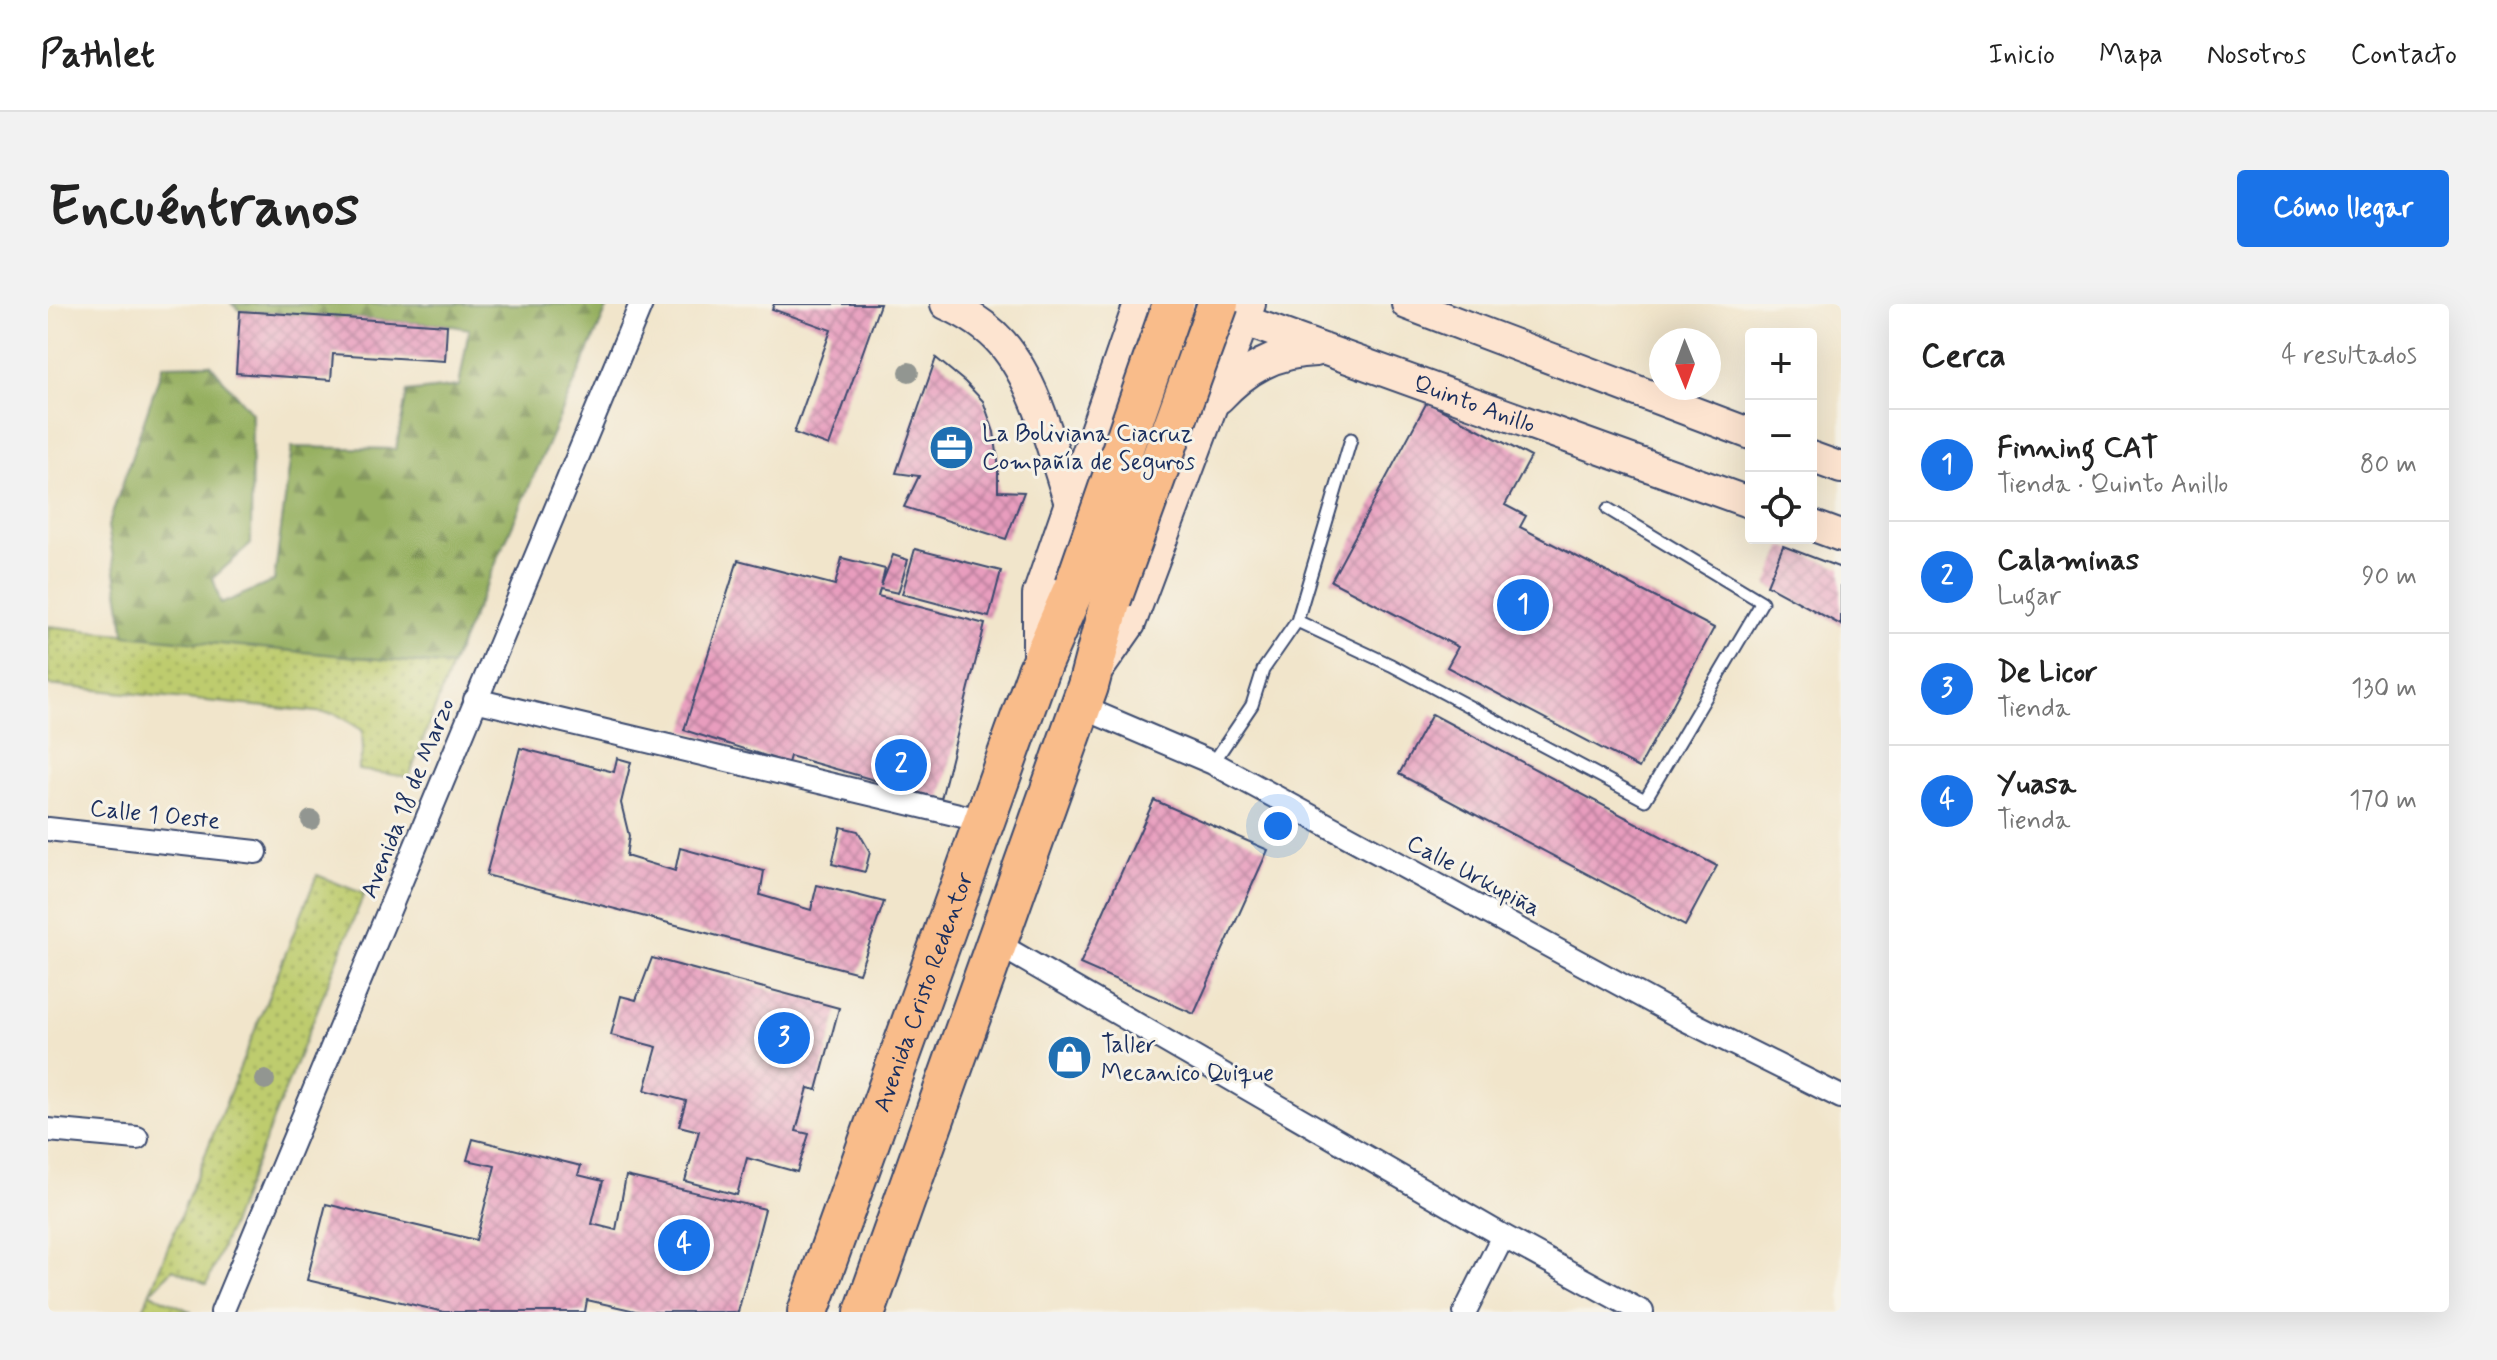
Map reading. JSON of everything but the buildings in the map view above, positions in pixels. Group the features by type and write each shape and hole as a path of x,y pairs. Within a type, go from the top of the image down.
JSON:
{"highway":[{"name":"Avenida Cristo Redentor","path":"865,1312 1084,696 1093,592 1173,304"},
{"name":"Avenida Cristo Redentor","path":"808,1312 1038,671 1093,592 1237,310"}],"main road":[{"path":"946,304 964,313 1000,340 1020,366 1070,503"},
{"name":"Avenida Cristo Redentor","path":"1038,671 1038,595 1139,304"},
{"name":"Quinto Anillo","path":"1198,304 1237,310 1328,351 1745,501"},
{"path":"1407,304 1745,432"},
{"name":"Avenida Cristo Redentor","path":"1084,696 1130,624 1210,409 1237,310"},
{"path":"1114,377 1141,340 1169,319 1191,320 1207,333 1214,364 1210,409"},
{"path":"1210,409 1246,372 1273,358 1298,352 1328,351"},
{"path":"1817,459 1841,468"},
{"path":"1817,527 1841,536"}],"street":[{"name":"Avenida 18 de Marzo","path":"222,1312 641,304"},
{"name":"Calle Urkupiña","path":"1084,696 1682,1018 1841,1097"},
{"path":"475,700 984,821"},
{"name":"Calle 1 Oeste","path":"48,829 256,852"},
{"path":"996,943 1503,1236 1642,1312"},
{"path":"48,1130 137,1138"},
{"path":"1465,1312 1503,1236"}],"lane":[{"path":"1213,763 1252,705 1263,670 1297,621 1351,439"},
{"path":"1297,621 1391,665 1645,800 1762,602 1608,509"}],"green space":[{"path":"232,304 609,304 451,666 125,635 108,526 163,365 210,364 252,413 251,544 213,578 221,604 274,581 292,447 396,449 407,392 459,386 469,329 240,311"},
{"path":"48,626 451,666 409,777 358,770 363,750 362,730 336,714 48,685"},
{"path":"317,875 364,894 207,1284 173,1269 150,1293 192,1312 142,1312"}],"place":[{"name":"La Boliviana Ciacruz Compañía de Seguros","path":"951,447"},
{"name":"Finning CAT","path":"1523,605"},
{"name":"Calaminas","path":"901,765"},
{"name":"De Licor","path":"784,1038"},
{"name":"Taller Mecanico Quique","path":"1070,1058"},
{"name":"Yuasa","path":"684,1245"}]}
